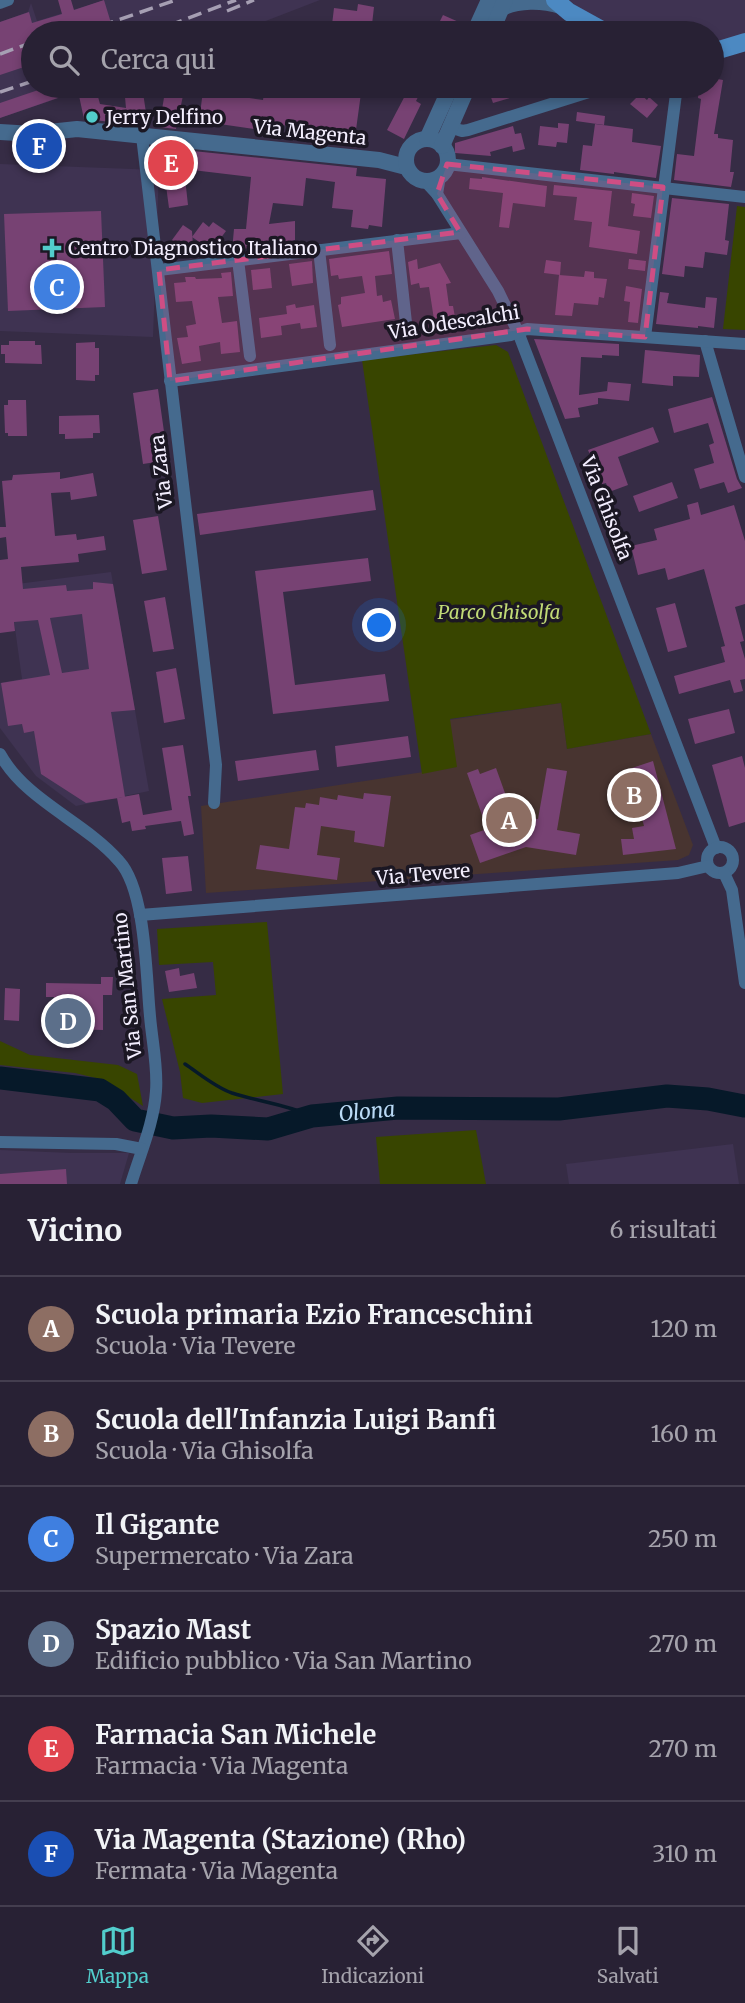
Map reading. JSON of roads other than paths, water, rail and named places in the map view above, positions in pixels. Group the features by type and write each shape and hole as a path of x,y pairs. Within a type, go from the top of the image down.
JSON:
{"main road":[{"path":"558,3 587,21"},
{"path":"724,48 745,42"}],"street":[{"path":"0,3 8,0"},
{"path":"499,3 558,3"},
{"path":"484,21 499,3"},
{"path":"494,21 499,3"},
{"path":"435,142 448,98"},
{"path":"435,142 450,127 463,98"},
{"path":"450,127 468,130 570,98"},
{"path":"645,337 675,98"},
{"name":"Via Magenta","path":"0,132 63,137 111,132 406,161"},
{"name":"Via Zara","path":"142,136 216,765 214,803"},
{"path":"438,174 448,157 435,142 418,141 411,146 406,161 414,177 438,174 663,187 745,197"},
{"name":"Via Ghisolfa","path":"438,174 438,194 498,291 518,331 716,848"},
{"path":"159,270 461,233"},
{"path":"397,240 407,332"},
{"path":"319,250 330,345"},
{"path":"238,260 250,356"},
{"name":"Via Odescalchi","path":"170,381 511,335 518,331 534,329 745,344"},
{"path":"705,341 745,477"},
{"name":"Via San Martino","path":"0,754 25,786 111,852 122,863 132,885 140,915 155,1071 153,1109 131,1184"},
{"path":"733,867 717,873 708,866 709,853 716,848 729,851 736,877 732,890 745,983"},
{"name":"Via Tevere","path":"140,915 678,873 708,866"},
{"path":"0,1142 144,1143"}],"waterway":[{"path":"185,1064 226,1090 312,1116"},
{"name":"Olona","path":"0,1078 100,1090 116,1100 135,1120 173,1128 211,1126 268,1129 312,1116 398,1108 559,1109 667,1096 708,1099 744,1106"}],"railway":[{"path":"115,21 176,0"},
{"path":"181,21 236,0"},
{"path":"227,11 254,0"},
{"path":"0,54 21,46"},
{"path":"0,92 21,85"}],"place":[{"name":"Jerry Delfino","path":"92,117"},
{"name":"Via Magenta (Stazione) (Rho)","path":"39,146"},
{"name":"Farmacia San Michele","path":"171,163"},
{"name":"Centro Diagnostico Italiano","path":"52,248"},
{"name":"Il Gigante","path":"57,287"},
{"name":"Scuola dell'Infanzia Luigi Banfi","path":"634,795"},
{"name":"Scuola primaria Ezio Franceschini","path":"509,820"},
{"name":"Spazio Mast","path":"68,1021"}],"park label":[{"name":"Parco Ghisolfa","path":"499,612"}]}
